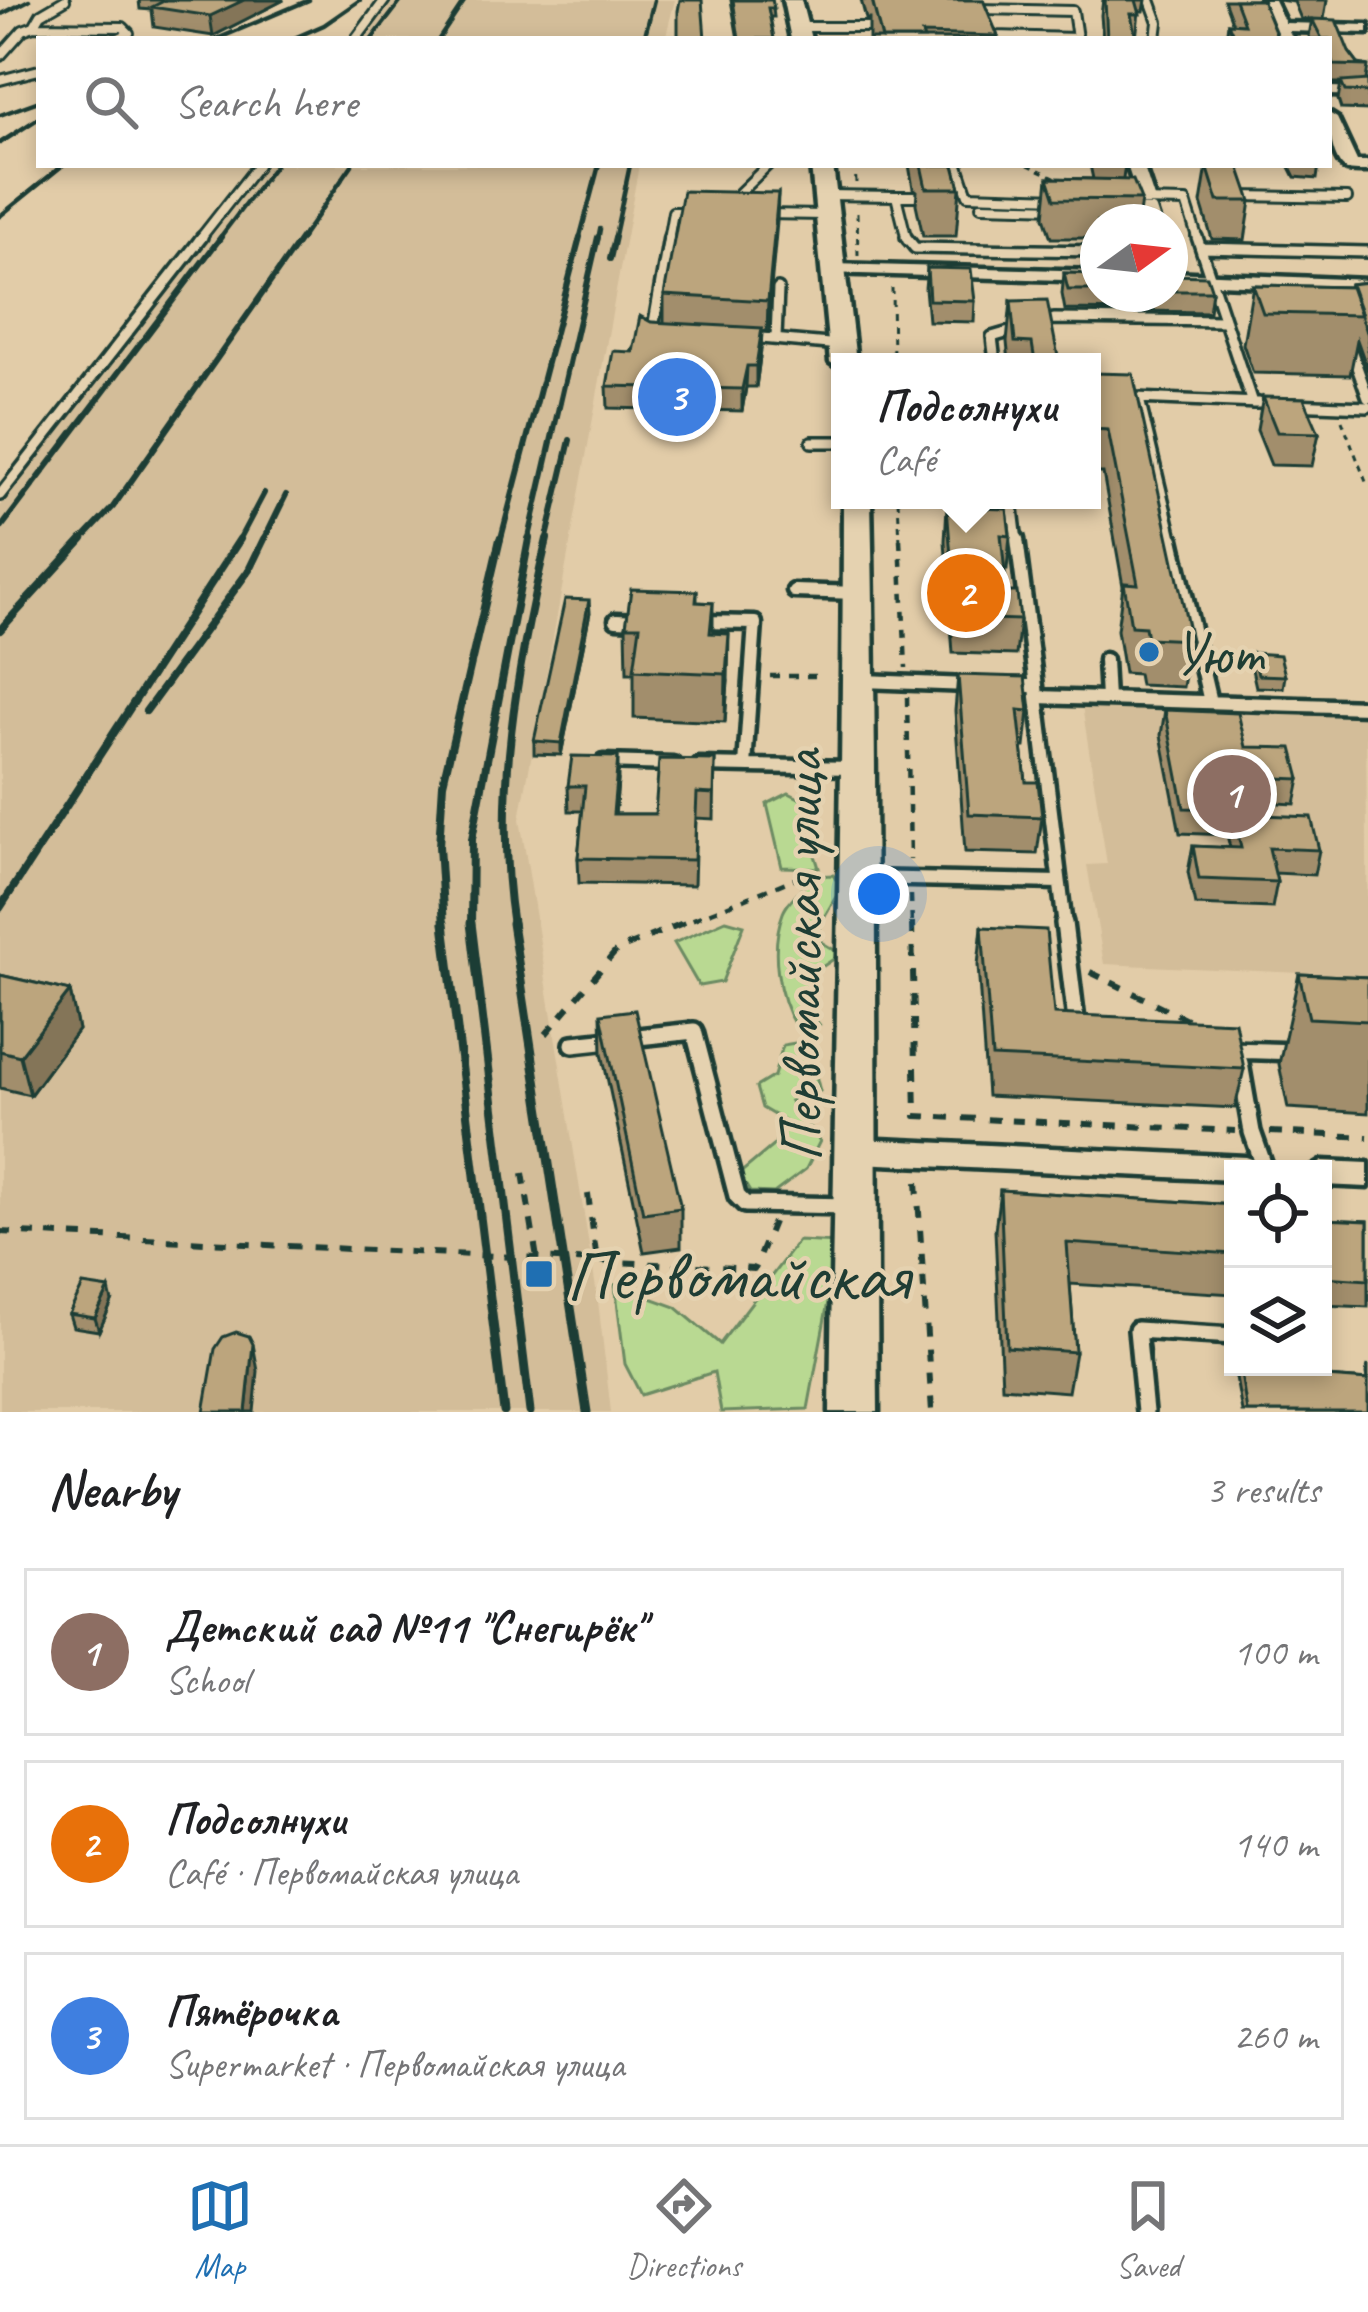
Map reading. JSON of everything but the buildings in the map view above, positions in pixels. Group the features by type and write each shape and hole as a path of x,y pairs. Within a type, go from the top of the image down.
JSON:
{"main road":[{"path":"792,0 800,33"},
{"path":"822,168 842,353"},
{"name":"Первомайская улица","path":"854,1412 855,878 860,768 838,678 859,593 857,509"}],"street":[{"path":"1267,0 1283,33 1368,29"},
{"path":"1332,91 1368,92"},
{"path":"1332,123 1360,166"},
{"path":"1136,168 1147,201"},
{"path":"832,269 1080,276"},
{"path":"1188,278 1332,293 1368,284"},
{"path":"857,1151 1224,1168"},
{"path":"1332,1173 1368,1175"}],"lane":[{"path":"34,26 40,14 65,0"},
{"path":"358,36 385,0"},
{"path":"1150,0 1158,22 1156,36"},
{"path":"995,36 984,27 979,9 1073,11 1077,36"},
{"path":"0,56 34,26 123,27 129,33 123,36"},
{"path":"800,33 890,27"},
{"path":"0,80 36,71"},
{"path":"0,495 256,168"},
{"path":"734,198 765,168"},
{"path":"959,168 968,195"},
{"path":"1217,195 1347,198"},
{"path":"760,214 857,196 915,196"},
{"path":"896,196 906,239 915,248 1080,251"},
{"path":"947,196 1069,203 981,206"},
{"path":"1119,204 1191,199 1201,248 1252,403"},
{"path":"673,335 652,334 673,212 695,212"},
{"path":"1201,248 1368,252"},
{"path":"776,338 778,289"},
{"path":"994,353 992,337 1054,319 1226,321"},
{"path":"734,337 776,338 838,353"},
{"path":"1115,398 1337,406 1368,402 1348,340"},
{"path":"1139,399 1210,702"},
{"path":"812,442 831,442"},
{"path":"1013,509 1077,1028 1083,1040"},
{"path":"794,591 859,593"},
{"path":"616,620 663,621"},
{"path":"686,622 755,623 745,766"},
{"path":"1106,660 1108,699"},
{"path":"838,678 1108,699 1368,706"},
{"path":"595,762 860,768"},
{"path":"855,878 1059,882"},
{"path":"573,1045 694,1031 737,1196 745,1204 856,1206"},
{"path":"1214,1049 1322,1053"},
{"path":"1245,1050 1252,1132 1262,1160"},
{"path":"1145,1412 1137,1330 1224,1335"}],"path":[{"path":"855,168 859,256 892,286 892,353"},
{"path":"1337,406 1368,488"},
{"path":"898,509 916,1116 1368,1137"},
{"path":"753,676 838,678"},
{"path":"546,1034 617,950 794,879"},
{"path":"1069,962 1245,1050"},
{"path":"523,1174 537,1258"},
{"path":"917,1182 932,1412"},
{"path":"588,1194 597,1261"},
{"path":"0,1232 754,1269 780,1204"}],"shaded area":[{"path":"394,0 675,0 666,36 367,36"},
{"path":"265,168 638,168 520,819 598,1301 611,1412 0,1412 0,506"},
{"path":"1082,706 1366,716 1368,976 1104,964 1087,865 1107,864"}],"green space":[{"path":"789,793 820,809 809,836 819,868 782,867 767,804"},
{"path":"833,875 841,888 820,924 821,942 841,954 810,975 806,1007 819,1024 796,1027 777,972 779,926 789,903 814,876"},
{"path":"726,920 744,925 722,982 699,986 674,943"},
{"path":"807,1041 820,1091 790,1101 820,1141 806,1169 774,1193 750,1192 739,1174 775,1144 784,1121 762,1108 756,1087 774,1076 783,1045"},
{"path":"798,1241 839,1243 808,1409 721,1412 714,1372 641,1395 625,1364 615,1285 676,1307 720,1344"}],"railway":[{"path":"0,15 29,0"},
{"path":"224,36 309,0"},
{"path":"299,36 360,0"},
{"path":"374,36 402,0"},
{"path":"441,36 465,0"},
{"path":"645,36 654,0"},
{"path":"0,115 36,102"},
{"path":"0,143 36,120"},
{"path":"0,216 59,168"},
{"path":"218,240 273,168"},
{"path":"300,240 350,168"},
{"path":"579,240 598,168"},
{"path":"614,240 629,168"},
{"path":"598,240 600,229"},
{"path":"0,529 221,237"},
{"path":"80,542 113,507 302,237"},
{"path":"500,542 580,237"},
{"path":"528,542 598,237"},
{"path":"610,259 615,237"},
{"path":"546,542 570,440"},
{"path":"238,542 264,493"},
{"path":"263,542 286,495"},
{"path":"0,630 83,539"},
{"path":"0,908 240,539"},
{"path":"146,711 249,570 264,539"},
{"path":"444,926 439,846 443,783 500,539"},
{"path":"471,923 472,839 529,539"},
{"path":"513,926 506,829 511,731 547,539"},
{"path":"444,923 504,1412"},
{"path":"471,923 530,1412"},
{"path":"512,923 587,1412"}],"place":[{"name":"Пятёрочка","path":"677,397"},
{"name":"Подсолнухи","path":"966,593"},
{"name":"Уют","path":"1149,652"},
{"name":"Детский сад №11 \"Снегирёк\"","path":"1232,794"},
{"name":"Первомайская","path":"539,1274"}]}
